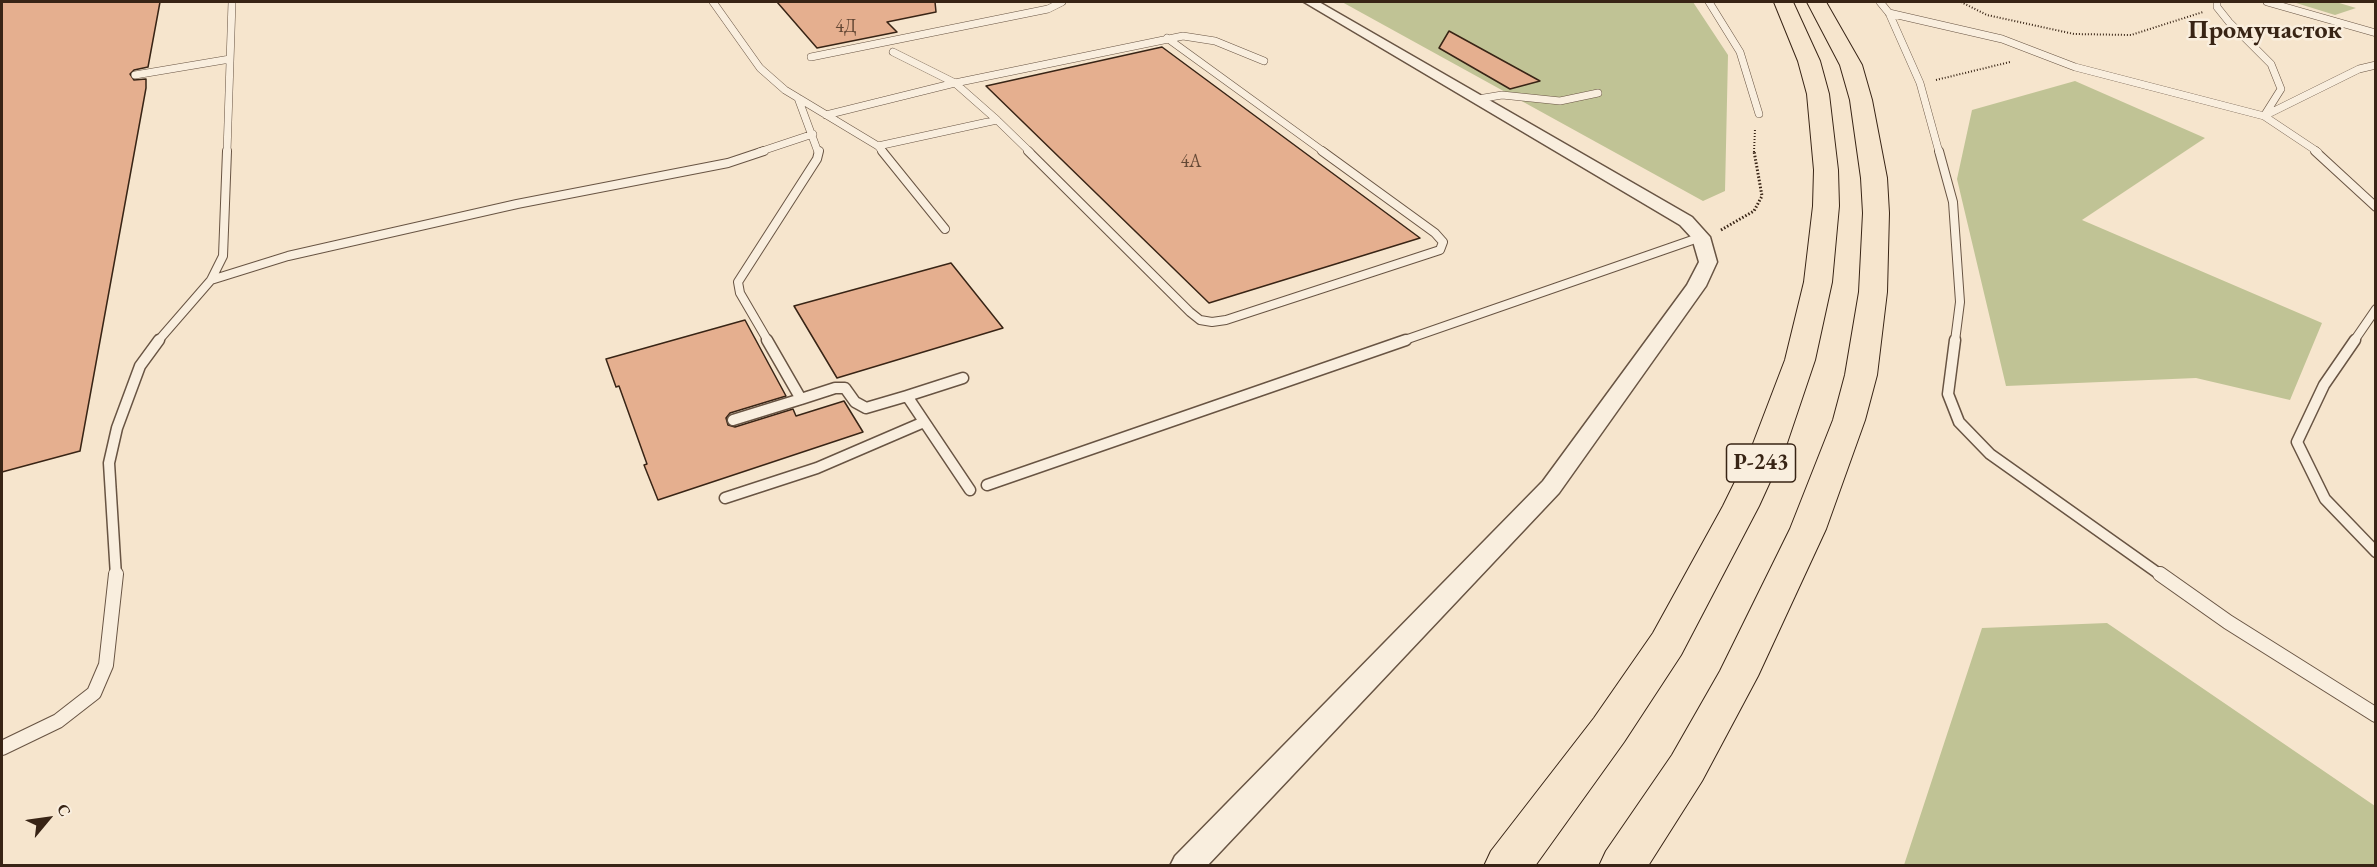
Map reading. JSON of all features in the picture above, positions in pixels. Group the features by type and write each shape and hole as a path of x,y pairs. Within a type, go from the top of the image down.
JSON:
{"highway":[{"name":"Р-243","path":"1507,866 1610,730 1667,644 1741,506 1768,448 1800,360 1818,282 1826,206 1826,170 1818,94 1809,61 1785,2"},
{"name":"Р-243","path":"1622,866 1687,768 1738,676 1774,603 1824,488 1849,420 1861,375 1873,292 1876,213 1871,155 1861,100 1851,65 1836,34 1816,2"}],"street":[{"path":"1186,866 1551,487 1696,286 1708,262 1701,237 1686,221 1310,2"}],"lane":[{"path":"2,748 58,721 94,693 106,665 116,582 110,463 117,428 140,366 167,328 211,280 223,256 232,2"},
{"path":"713,2 760,68 798,98 878,146 945,229"},
{"path":"811,57 1048,9 1062,2"},
{"path":"1709,2 1740,52 1759,114"},
{"path":"1880,2 1889,13 1920,83 1953,202 1960,302 1948,394 1959,422 1990,454 2228,622 2376,715"},
{"path":"2267,2 2376,33"},
{"path":"2217,4 2271,64 2281,88 2264,116"},
{"path":"1889,13 2002,39 2075,66 2264,116 2323,156 2376,207"},
{"path":"826,115 956,83 1167,38 1199,37 1264,61"},
{"path":"893,52 956,83 997,120 1200,320 1212,322 1226,320 1440,250 1443,242 1435,233 1167,38"},
{"path":"135,75 230,59"},
{"path":"2264,116 2358,69 2376,65"},
{"path":"1478,99 1502,95 1560,101 1598,93"},
{"path":"798,98 819,149 817,159 738,282 740,293 801,399"},
{"path":"878,146 997,120"},
{"path":"211,280 288,256 506,207 728,163 813,134"},
{"path":"987,485 1701,237"},
{"path":"2376,309 2324,384 2297,442 2325,500 2376,552"},
{"path":"734,420 835,388 845,388 855,402 866,408 963,378"},
{"path":"907,396 970,490"},
{"path":"725,498 817,468 924,422"}],"path":[{"path":"1961,2 1987,15 2074,34 2131,35 2217,4"},
{"path":"1920,83 2042,54"},
{"path":"1701,237 1739,222 1754,211 1762,196 1753,145 1759,114"}],"green space":[{"path":"1342,2 1693,2 1728,55 1725,191 1703,201"},
{"path":"2293,2 2336,2 2356,8 2335,15"},
{"path":"2075,81 2205,138 2082,220 2322,323 2290,400 2196,378 2006,386 1957,179 1972,110"},
{"path":"2107,623 2375,806 2375,865 1904,865 1982,628"}],"building":[{"path":"2,2 160,2 148,67 134,70 130,74 134,80 146,79 146,88 80,451 2,472"},
{"path":"777,2 935,2 936,12 887,22 897,32 817,48"},
{"path":"1449,31 1540,81 1510,89 1439,48"},
{"path":"1162,47 1420,238 1209,303 986,86"},
{"path":"951,263 1003,328 837,378 794,306"},
{"path":"745,320 786,396 730,413 726,418 728,425 735,427 793,409 796,416 844,401 863,432 658,500 644,465 647,464 619,386 616,387 606,359"}],"district":[{"name":"Промучасток","path":"2265,31"}]}
